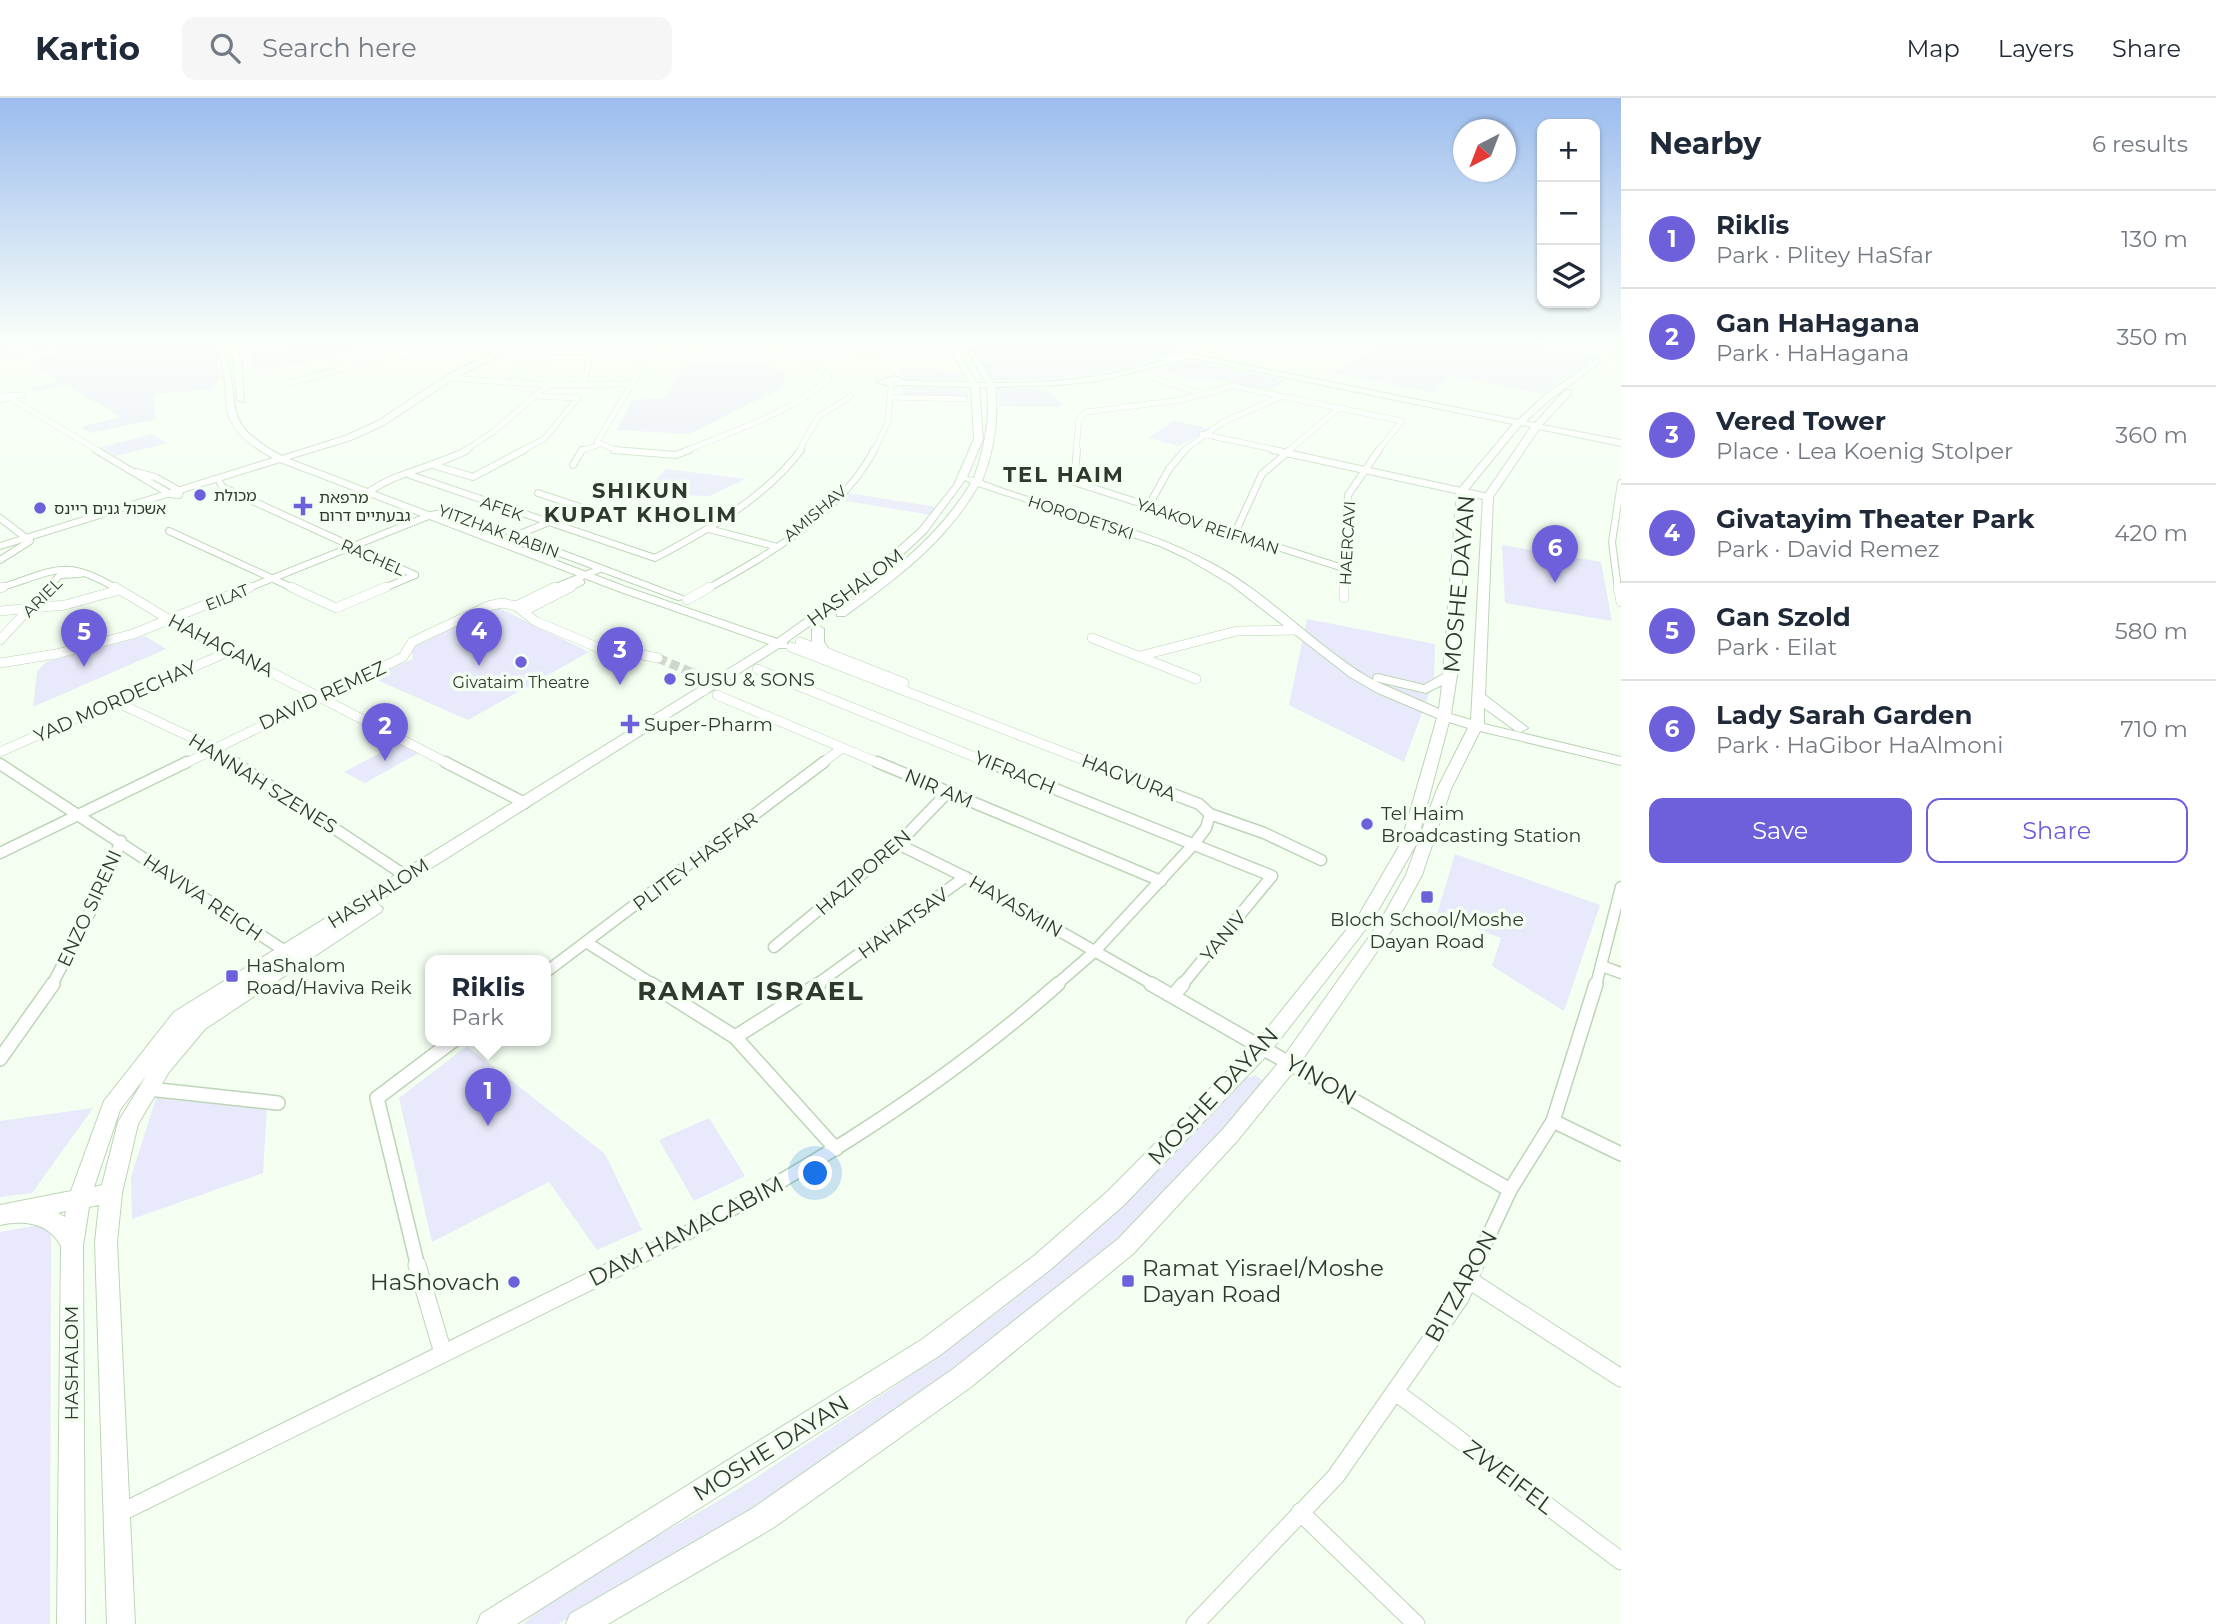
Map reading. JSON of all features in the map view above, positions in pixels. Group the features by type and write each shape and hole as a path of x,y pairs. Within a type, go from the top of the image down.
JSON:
{"main road":[{"name":"YITZHAK RABIN","path":"233,413 235,424 246,438 260,447 373,489 515,536 591,573 687,600 789,642"},
{"name":"YITZHAK RABIN","path":"245,413 246,423 290,459"},
{"path":"0,546 120,511 174,491 290,459 381,423 397,413"},
{"path":"174,491 220,483 391,424 408,413"},
{"name":"HASHALOM","path":"121,1624 106,1242 111,1193 128,1122 149,1088 198,1024 789,642 913,542 973,479 978,440 978,413"},
{"name":"HASHALOM","path":"789,642 818,629 885,582 929,544 965,503 973,479 992,440 991,413"},
{"path":"1471,413 1621,443"},
{"name":"MOSHE DAYAN","path":"491,1624 930,1349 1043,1262 1116,1198 1264,1046 1366,917 1409,843 1446,710 1451,675 1462,491 1519,423 1531,413"},
{"name":"MOSHE DAYAN","path":"580,1624 763,1518 973,1369 1126,1246 1231,1134 1291,1061 1386,926 1414,875 1444,789 1478,719 1488,497 1536,426 1548,413"},
{"path":"273,446 323,446"},
{"path":"251,468 264,458 260,447"},
{"name":"HORODETSKI","path":"973,479 1188,554 1213,567 1355,675 1391,693 1446,710"},
{"name":"HORODETSKI","path":"973,479 1169,542 1219,563 1376,678 1446,710"},
{"name":"YITZHAK RABIN","path":"373,489 495,540 748,631 789,642"},
{"path":"818,629 818,640 824,651"},
{"path":"748,631 757,645 756,664"},
{"path":"1376,678 1426,689 1451,675"},
{"name":"HASHALOM","path":"71,1624 72,1246 79,1200 111,1107 137,1070 181,1017 525,803 710,693"},
{"path":"1480,698 1499,715 1521,728"},
{"path":"1446,710 1621,761"},
{"path":"1478,719 1621,753"},
{"path":"0,1215 111,1193"},
{"path":"23,1212 56,1222 65,1229 72,1246"}],"street":[{"path":"38,413 136,472 174,491"},
{"path":"373,489 436,466 501,429 517,413"},
{"path":"436,466 473,477 544,439 566,413"},
{"path":"573,465 582,450 598,444 616,413"},
{"path":"598,444 619,452 676,455 774,413"},
{"name":"AFEK","path":"410,475 648,558 673,549 709,529 796,458 813,435 818,417 824,413"},
{"name":"AMISHAV","path":"687,600 798,530 861,473 887,425 888,413"},
{"name":"YAAKOV REIFMAN","path":"1085,413 1079,419 1074,482 1343,568"},
{"path":"1148,506 1172,464 1202,434 1238,413"},
{"path":"1234,535 1262,474 1333,413"},
{"name":"HAERCAVI","path":"1344,598 1343,568 1348,495 1364,469 1402,421 1364,413"},
{"path":"1202,434 1488,497"},
{"name":"RACHEL","path":"220,483 222,487 415,575 336,608 275,577"},
{"path":"1621,483 1617,517 1610,525 1610,556 1621,602"},
{"path":"495,540 515,536 583,508 538,493"},
{"name":"EILAT","path":"0,663 95,645 170,620 430,515 449,512"},
{"path":"0,517 30,541 0,559"},
{"path":"1610,525 1621,527"},
{"path":"709,529 774,546"},
{"path":"169,531 275,577"},
{"name":"HAHAGANA","path":"0,589 66,567 93,575 170,620 525,803"},
{"name":"DAVID REMEZ","path":"0,853 212,747 403,657 412,642 488,606 502,603 520,608 591,573"},
{"name":"ARIEL","path":"0,640 60,575 93,575"},
{"path":"0,611 29,610 92,599 119,590"},
{"path":"520,608 535,621 618,656 646,654 658,658"},
{"path":"1140,656 1237,631 1296,630"},
{"path":"1092,638 1196,679"},
{"name":"HAGVURA","path":"789,642 824,651 901,681 934,701"},
{"name":"HAGVURA","path":"789,642 1199,804 1210,814 1264,833 1321,860"},
{"name":"YAD MORDECHAY","path":"0,752 230,651"},
{"name":"YIFRACH","path":"756,664 1272,876"},
{"path":"693,673 705,680 710,693"},
{"name":"NIR AM","path":"710,693 1161,881"},
{"name":"HANNAH SZENES","path":"114,701 212,747 407,876"},
{"name":"PLITEY HASFAR","path":"551,968 842,748"},
{"name":"ENZO SIRENI","path":"0,764 121,841 90,912 51,987 0,1059"},
{"name":"HAZIPOREN","path":"774,947 898,844 948,792"},
{"name":"DAM HAMACABIM","path":"116,1515 695,1230 836,1149 925,1090 1023,1015 1094,952 1194,844 1206,828 1210,814"},
{"name":"HAVIVA REICH","path":"121,841 257,935 285,951"},
{"name":"HAYASMIN","path":"898,844 965,877 1094,952"},
{"name":"YANIV","path":"1173,996 1272,876"},
{"name":"HAHATSAV","path":"735,1037 828,978 965,877"},
{"name":"BITZARON","path":"1195,1624 1336,1476 1397,1393 1469,1280 1510,1190 1553,1121 1602,966 1619,905 1621,887"},
{"path":"586,942 735,1037 836,1149"},
{"name":"YINON","path":"1094,952 1291,1061 1510,1190"},
{"path":"1602,966 1621,973"},
{"path":"443,1353 408,1233 377,1098 445,1046"},
{"path":"149,1088 278,1103"},
{"path":"1553,1121 1621,1154"},
{"path":"1469,1280 1621,1378"},
{"name":"ZWEIFEL","path":"1397,1393 1621,1561"},
{"path":"1300,1512 1416,1624"}],"shaded area":[{"path":"114,413 155,413 156,419 90,433 81,427 121,417"},
{"path":"625,413 732,413 690,434 617,430"},
{"path":"1174,421 1212,429 1179,446 1148,438"},
{"path":"152,434 168,443 116,456 101,447"},
{"path":"666,469 746,479 709,496 682,495 684,487 650,485"},
{"path":"841,492 937,507 931,515 834,499"},
{"path":"1502,545 1601,562 1612,621 1505,603"},
{"path":"497,607 589,652 468,720 377,680 378,674 413,659 411,648"},
{"path":"1307,619 1435,644 1434,680 1404,762 1289,705"},
{"path":"145,636 166,649 33,707 37,672 46,662"},
{"path":"405,740 424,750 365,783 344,772"},
{"path":"1455,854 1600,905 1564,1011 1492,966 1501,938 1437,914"},
{"path":"467,1046 605,1154 642,1230 597,1250 549,1182 432,1242 399,1098"},
{"path":"1256,1075 1262,1080 1259,1089 1226,1128 1120,1237 944,1379 759,1508 558,1624 523,1624 606,1565 724,1498 829,1430 980,1326 1077,1247 1150,1177 1244,1079"},
{"path":"157,1095 267,1107 263,1173 132,1219 131,1177"},
{"path":"93,1108 32,1193 0,1197 0,1121"},
{"path":"709,1118 745,1176 694,1201 659,1140"},
{"path":"51,1223 50,1624 0,1624 0,1232"}],"tunnel":[{"path":"658,658 693,673"}],"place":[{"name":"מכולת","path":"200,495"},
{"name":"מרפאת גבעתיים דרום","path":"303,506"},
{"name":"אשכול גנים ריינס","path":"40,508"},
{"name":"Lady Sarah Garden","path":"1555,583"},
{"name":"Givataim Theatre","path":"521,662"},
{"name":"Givatayim Theater Park","path":"479,666"},
{"name":"Gan Szold","path":"84,667"},
{"name":"SUSU & SONS","path":"670,679"},
{"name":"Vered Tower","path":"620,685"},
{"name":"Super-Pharm","path":"630,724"},
{"name":"Gan HaHagana","path":"385,761"},
{"name":"Tel Haim Broadcasting Station","path":"1367,824"},
{"name":"Bloch School/Moshe Dayan Road","path":"1427,897"},
{"name":"HaShalom Road/Haviva Reik","path":"232,976"},
{"name":"Riklis","path":"488,1126"},
{"name":"Ramat Yisrael/Moshe Dayan Road","path":"1128,1281"},
{"name":"HaShovach","path":"514,1282"}],"district":[{"name":"TEL HAIM","path":"1064,475"},
{"name":"SHIKUN KUPAT KHOLIM","path":"641,503"},
{"name":"RAMAT ISRAEL","path":"751,991"}]}
